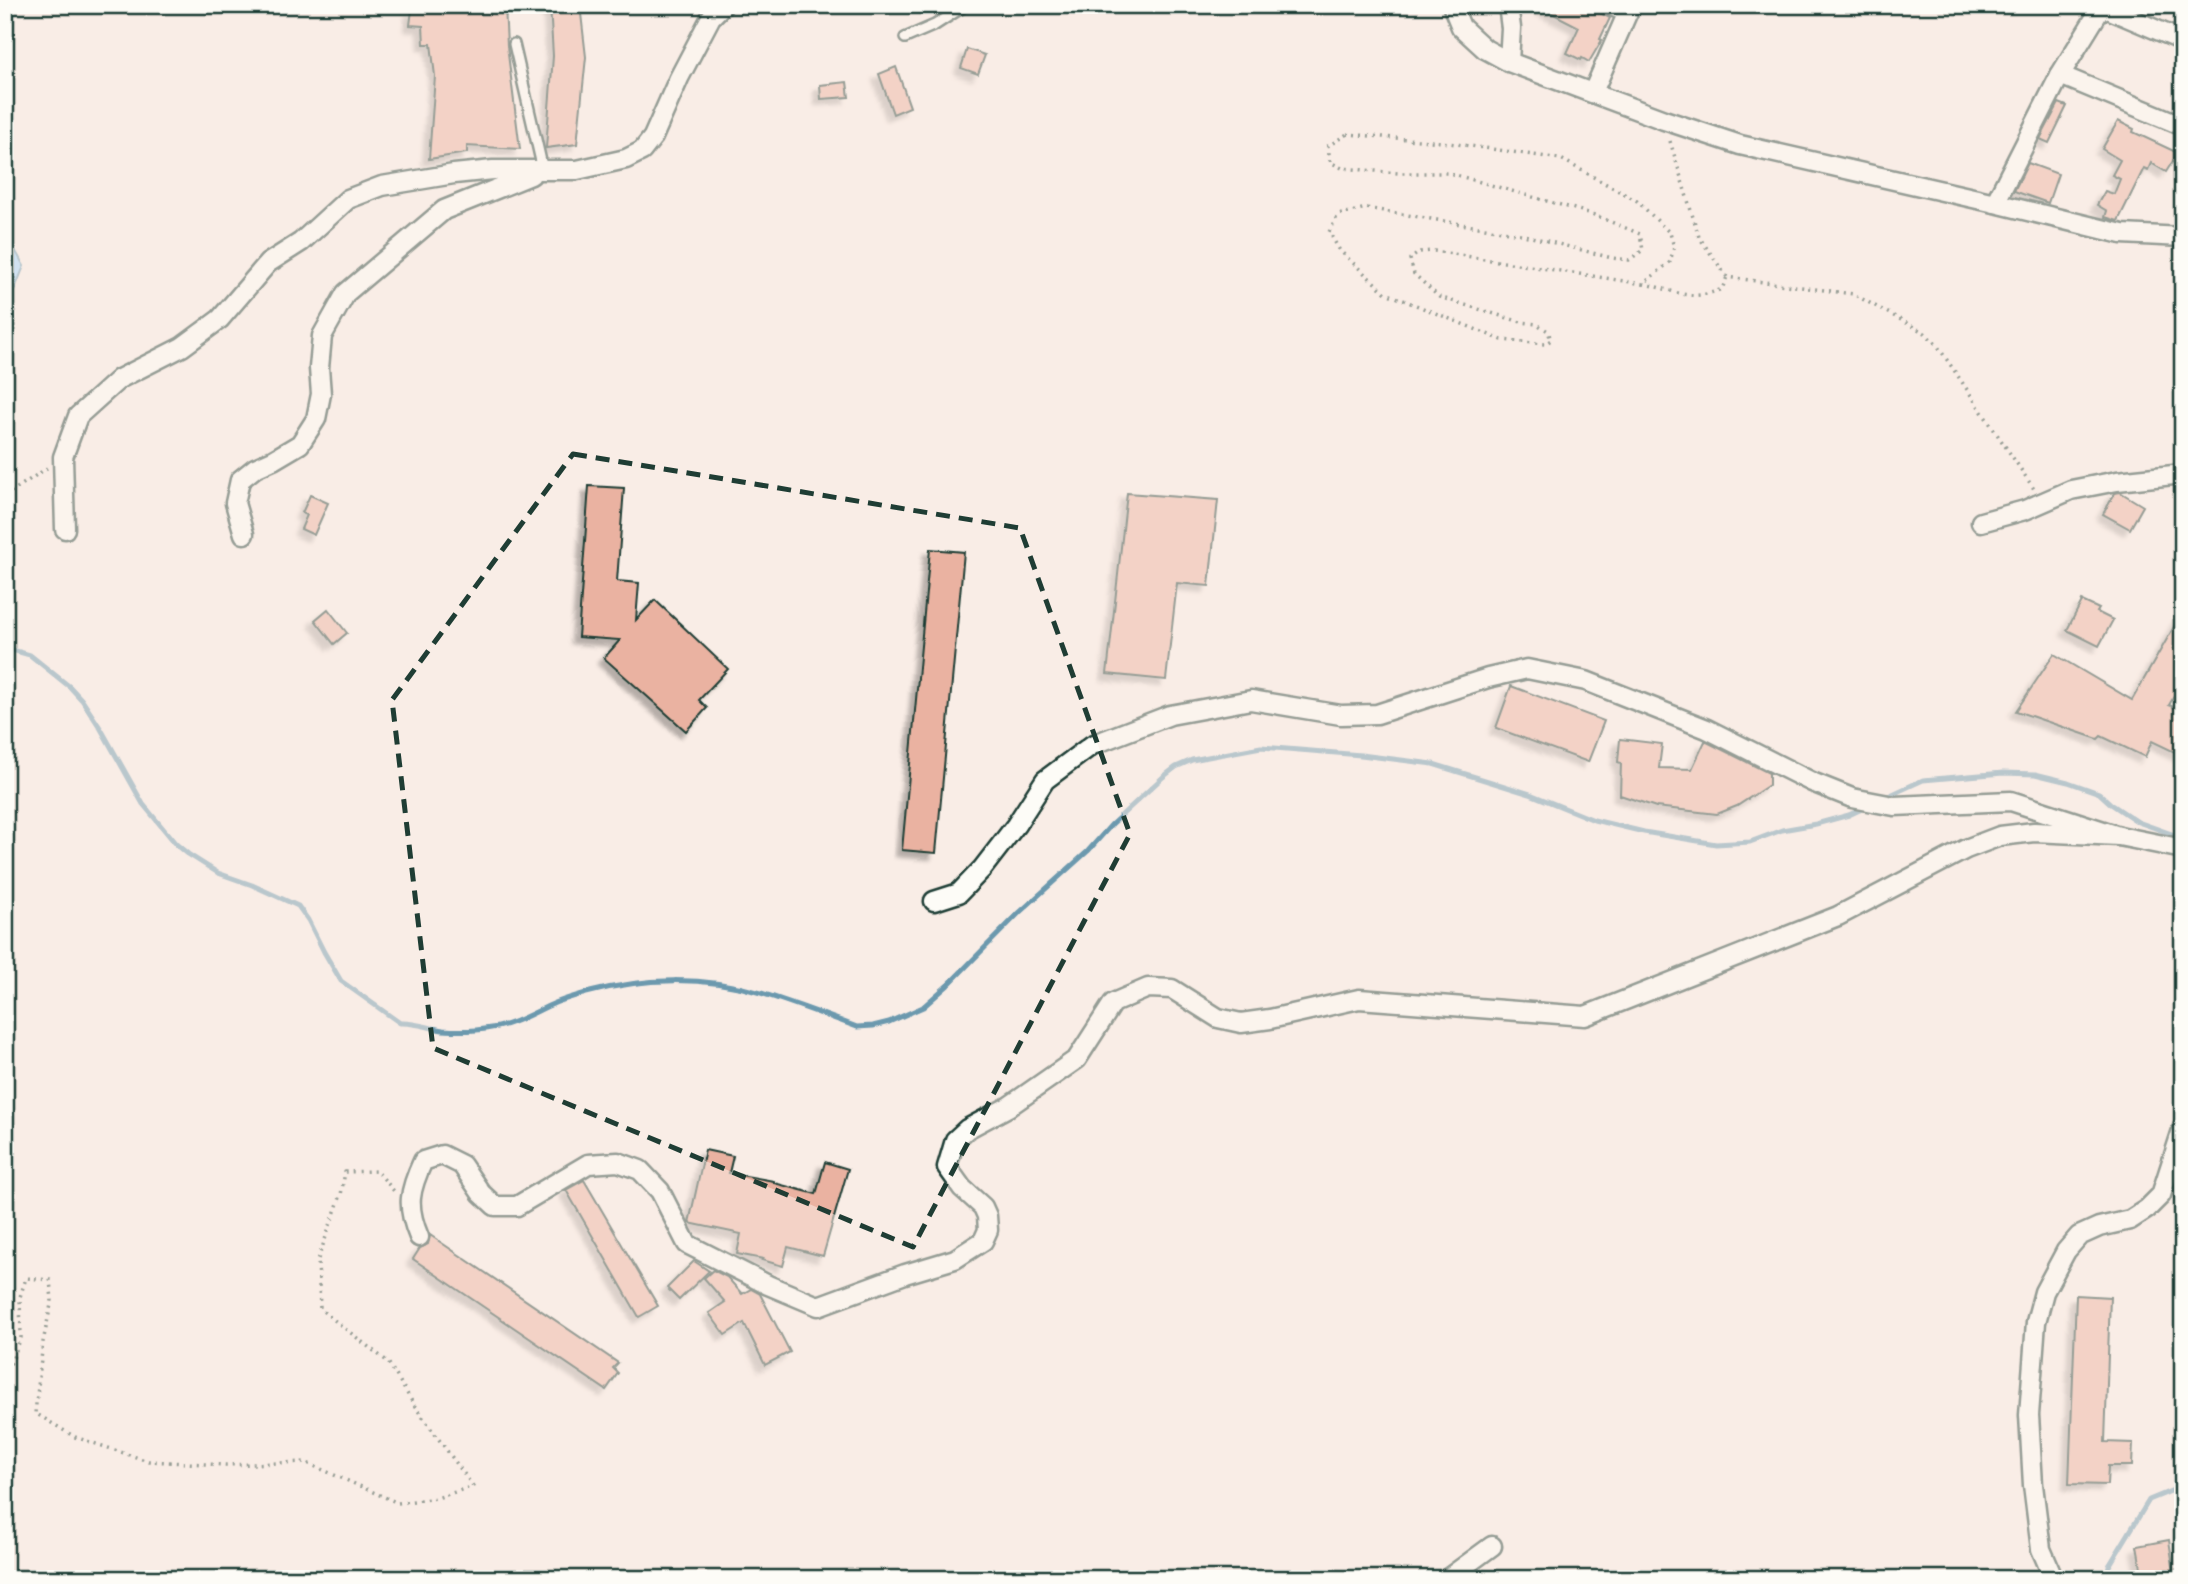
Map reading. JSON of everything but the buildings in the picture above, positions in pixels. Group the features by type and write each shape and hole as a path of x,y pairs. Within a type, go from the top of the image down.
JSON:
{"street":[{"path":"65,529 63,457 78,416 119,379 182,347 220,319 268,263 300,242 348,199 382,186 454,174 493,170 577,170 626,159 642,151 653,136 711,17 723,5"},
{"path":"1452,5 1461,27 1485,49 1509,62 1664,120 1740,145 2122,234 2183,237"},
{"path":"1508,5 1511,28 1509,62"},
{"path":"1593,92 1629,9 1608,5"},
{"path":"1996,203 2060,75 2103,6 2183,41"},
{"path":"2060,75 2183,126"},
{"path":"244,534 235,503 240,480 255,468 300,444 316,419 321,394 319,369 322,336 346,293 443,210 543,170"},
{"path":"1981,522 2043,503 2071,490 2117,481 2183,474"},
{"path":"934,901 959,893 1016,825 1045,780 1092,745 1170,715 1251,700 1341,715 1377,714 1488,678 1527,669 1586,681 1634,700 1707,729 1812,782 1852,798 1894,806 2011,801 2119,836 2183,849"},
{"path":"419,1237 409,1208 415,1177 423,1161 442,1155 462,1165 481,1193 495,1206 517,1206 588,1164 618,1162 640,1170 660,1191 687,1244 768,1285 818,1306 955,1259 983,1241 988,1230 983,1207 962,1188 947,1167 955,1140 967,1129 1008,1107 1077,1059 1113,1003 1132,993 1148,988 1172,989 1218,1018 1241,1023 1270,1020 1359,999 1585,1016 1838,916 1966,849 2000,836 2034,832 2119,836"},
{"path":"2054,1579 2041,1549 2033,1485 2029,1415 2036,1322 2044,1292 2066,1251 2079,1236 2099,1227 2130,1220 2147,1209 2161,1195 2183,1127"},
{"path":"1447,1579 1492,1546"}],"lane":[{"path":"905,38 935,25 966,5"},
{"path":"514,44 543,170"}],"path":[{"path":"1664,120 1699,237 1727,276 1853,294 1925,333 1937,345 2043,503"},
{"path":"1643,285 1670,262 1674,247 1670,233 1637,201 1561,159 1442,142 1347,134 1328,146 1330,162 1342,168 1398,173 1448,173 1592,214 1640,234 1643,250 1629,260 1520,234 1366,208 1338,215 1329,232 1340,251 1386,293 1502,340 1545,344 1551,340 1548,331 1537,324 1521,322 1438,297 1414,274 1410,259 1420,251 1434,251 1643,285 1687,297 1704,296 1722,289 1727,276"},
{"path":"5,496 63,457"},
{"path":"5,1377 21,1338 20,1297 26,1278 50,1280 52,1300 43,1342 35,1413 75,1437 148,1461 225,1465 305,1462 398,1503 437,1498 473,1486 416,1408 388,1362 320,1309 318,1259 341,1195 345,1172 377,1171 409,1208"}],"highlighted area":[{"path":"573,454 1020,528 1130,834 913,1247 433,1048 392,700"}],"water":[{"path":"5,245 14,248 24,266 14,291 5,295"}],"waterway":[{"path":"5,648 30,655 82,700 143,804 176,844 218,873 298,906 341,981 400,1023 443,1030 473,1030 499,1026 586,993 652,981 696,981 740,987 857,1027 889,1022 923,1007 948,985 1020,912 1088,851 1112,824 1176,767 1192,760 1261,747 1433,764 1530,794 1594,820 1644,832 1716,844 1750,842 1782,830 1849,815 1866,807"},
{"path":"1884,798 1923,780 2003,773 2035,774 2099,793 2138,822 2183,838"},
{"path":"2105,1579 2109,1566 2149,1500 2183,1486"}]}
